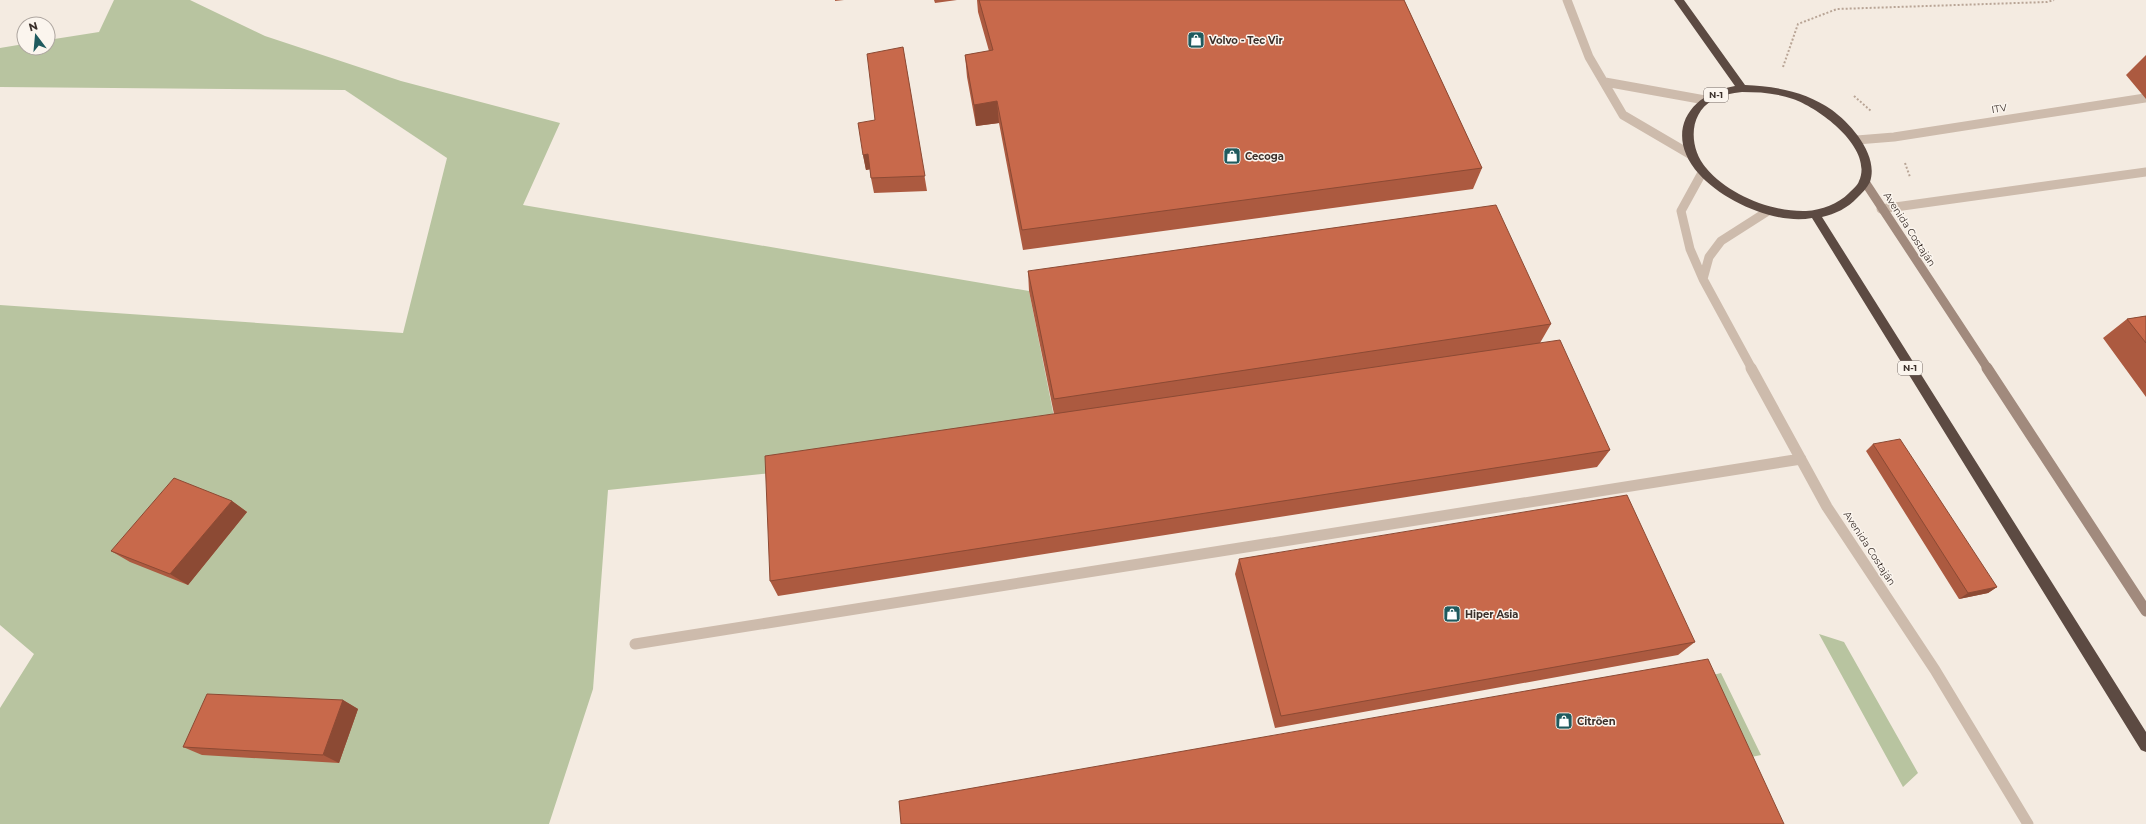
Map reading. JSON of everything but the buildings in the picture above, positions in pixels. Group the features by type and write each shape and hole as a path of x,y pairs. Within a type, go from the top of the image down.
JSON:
{"highway":[{"name":"N-1","path":"1679,0 1742,88"},
{"name":"N-1","path":"1742,88 1776,90 1816,105 1846,127 1856,140 1865,160 1865,182 1854,197 1838,209 1815,214 1792,215 1768,210 1742,201 1720,187 1703,171 1693,156 1687,135 1691,115 1705,100 1722,92 1742,88"},
{"name":"N-1","path":"1815,214 2146,745"}],"street":[{"name":"Avenida Costaján","path":"1865,182 1881,209 2146,611"}],"lane":[{"path":"1567,0 1589,57 1623,115 1693,156"},
{"path":"1605,82 1705,100"},
{"name":"ITV","path":"1856,140 1894,137 2145,98"},
{"name":"Avenida Costaján","path":"1703,171 1681,211 1690,249 1703,279 1828,507 1935,670 2028,824"},
{"path":"1881,209 1920,205 2146,172"},
{"path":"1703,279 1708,258 1721,241 1768,210"},
{"path":"635,644 1801,459"}],"path":[{"path":"1776,90 1798,24 1837,9 1902,6 1950,7 2046,2 2054,0"}],"green space":[{"path":"114,0 190,0 265,36 401,81 560,123 523,205 1029,291 1054,417 772,473 608,490 593,689 549,824 0,824 0,708 34,654 0,625 0,305 403,333 447,158 345,90 0,87 0,48 16,45 16,56 56,56 56,39 99,32"},
{"path":"1819,634 1844,642 1918,773 1903,787"},
{"path":"1721,673 1761,755 1732,761 1693,680"}],"place":[{"name":"Volvo - Tec Vir","path":"1196,40"},
{"name":"Cecoga","path":"1232,156"},
{"name":"Hiper Asia","path":"1452,614"},
{"name":"Citröen","path":"1564,721"}]}
